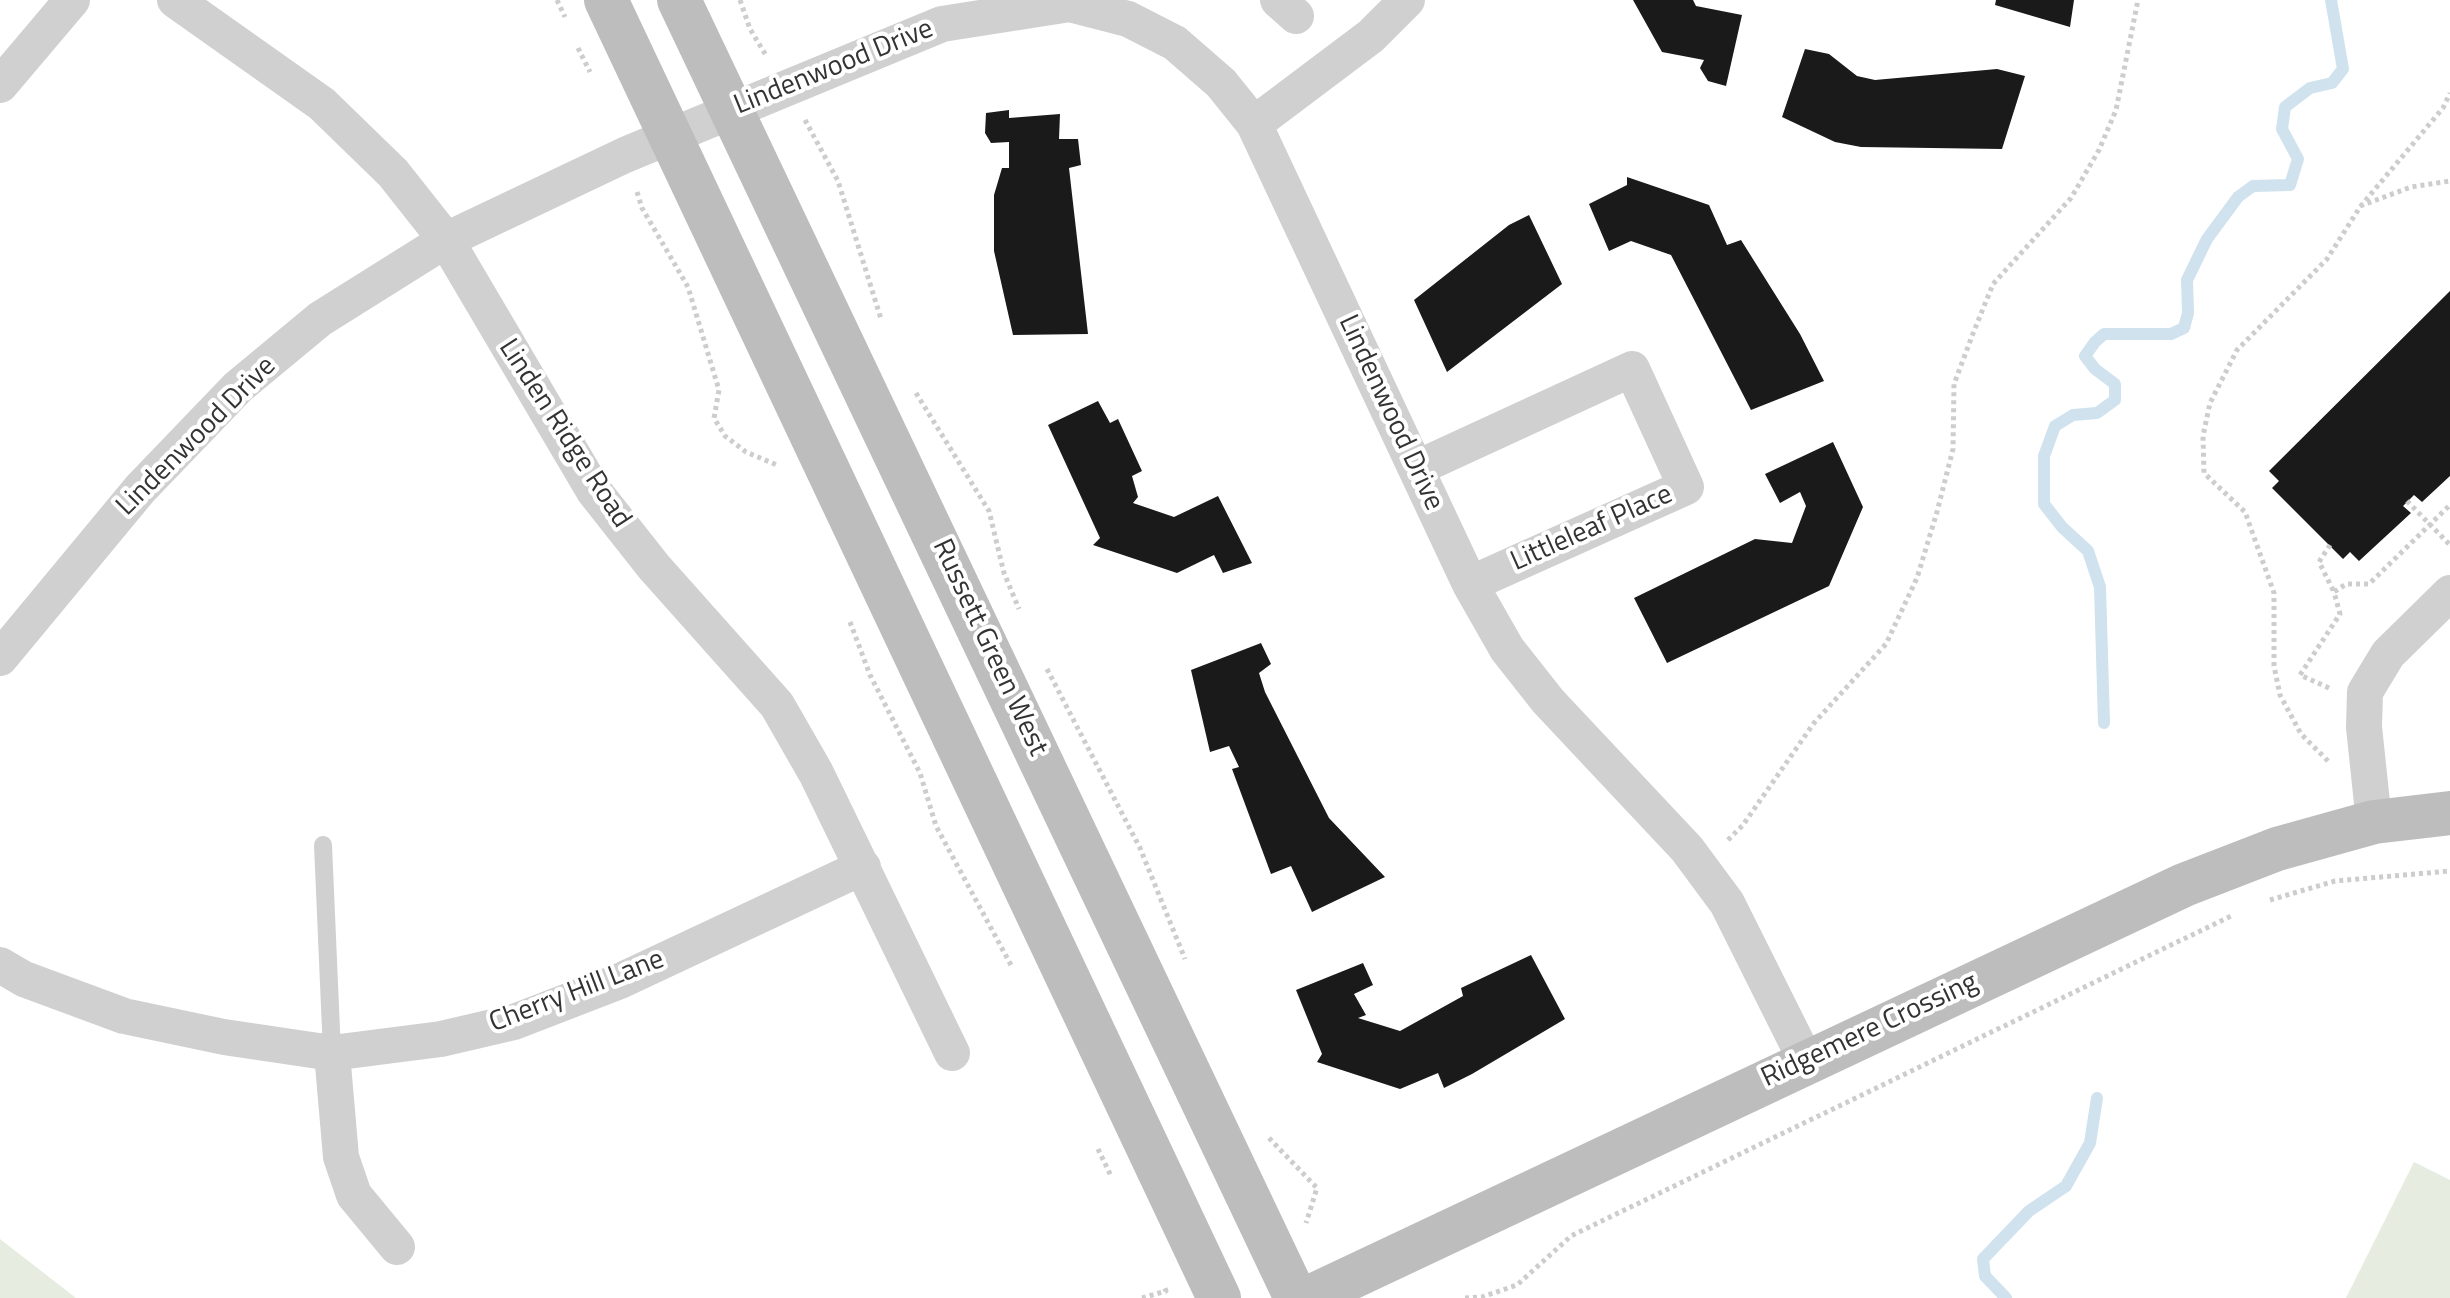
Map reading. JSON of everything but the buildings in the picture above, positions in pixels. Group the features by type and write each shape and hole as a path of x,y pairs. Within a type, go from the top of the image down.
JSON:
{"street":[{"path":"0,85 72,0"},
{"name":"Linden Ridge Road","path":"175,0 322,104 393,173 446,240 594,491 654,567 777,705 863,867 952,1053"},
{"path":"606,0 1219,1298"},
{"name":"Russett Green West","path":"679,0 1296,1298"},
{"path":"1254,124 1371,36 1407,0"},
{"name":"Lindenwood Drive","path":"0,658 140,489 238,387 320,319 446,240 625,155 942,24 1070,2 1128,19 1175,43 1221,83 1254,124 1470,584 1507,649 1548,701 1700,868 1727,903 1806,1061"},
{"name":"Littleleaf Place","path":"1417,468 1632,369 1686,487 1470,584"},
{"path":"2374,822 2364,727 2365,692 2388,654 2450,593"},
{"name":"Ridgemere Crossing","path":"1308,1298 2184,885 2277,849 2374,822 2450,813"},
{"name":"Cherry Hill Lane","path":"0,965 24,979 124,1016 224,1037 332,1053 441,1039 514,1022 620,981 863,867"},
{"path":"332,1053 341,1157 354,1195 397,1247"}],"lane":[{"path":"323,845 332,1053"}],"path":[{"path":"557,0 568,26"},
{"path":"740,0 750,29 838,181 884,328"},
{"path":"1700,868 1743,825 1814,723 1886,644 1917,578 1937,512 1953,449 1954,384 1972,336 1993,284 2071,198 2099,150 2116,110 2138,0"},
{"path":"574,39 592,76"},
{"path":"2328,761 2301,734 2280,695 2274,666 2274,593 2245,512 2204,473 2203,436 2210,403 2237,350 2327,259 2360,207 2443,108 2450,93"},
{"path":"625,155 642,208 688,287 719,390 714,418 725,436 746,452 775,463 784,473"},
{"path":"2360,207 2411,187 2450,181"},
{"path":"912,386 989,511 1004,573 1024,621"},
{"path":"2407,501 2450,545"},
{"path":"2334,592 2346,584 2369,584 2450,505"},
{"path":"2329,702 2329,688 2300,675 2340,614 2334,592 2319,562 2330,545"},
{"path":"846,609 870,675 920,773 936,826 1015,972"},
{"path":"1043,660 1140,848 1186,965"},
{"path":"2324,773 2328,746"},
{"path":"2256,905 2335,881 2450,871"},
{"path":"1465,1298 1482,1297 1517,1285 1571,1236 1923,1062 2243,910"},
{"path":"1262,1125 1268,1137 1317,1188 1305,1226"},
{"path":"1095,1142 1113,1180"},
{"path":"1142,1298 1166,1291 1161,1280"}],"shaded area":[{"path":"2414,1162 2450,1180 2450,1298 2346,1298"},
{"path":"0,1239 76,1298 0,1298"}],"waterway":[{"path":"2104,723 2100,587 2088,551 2062,527 2044,504 2044,456 2055,426 2073,415 2097,413 2115,400 2115,384 2095,369 2085,356 2095,342 2104,334 2171,334 2184,328 2188,313 2187,280 2207,239 2238,197 2253,186 2290,185 2298,159 2282,129 2285,107 2310,88 2332,83 2343,69 2331,0"},
{"path":"2006,1298 1985,1276 1983,1259 2029,1211 2066,1186 2090,1143 2097,1098"}]}
